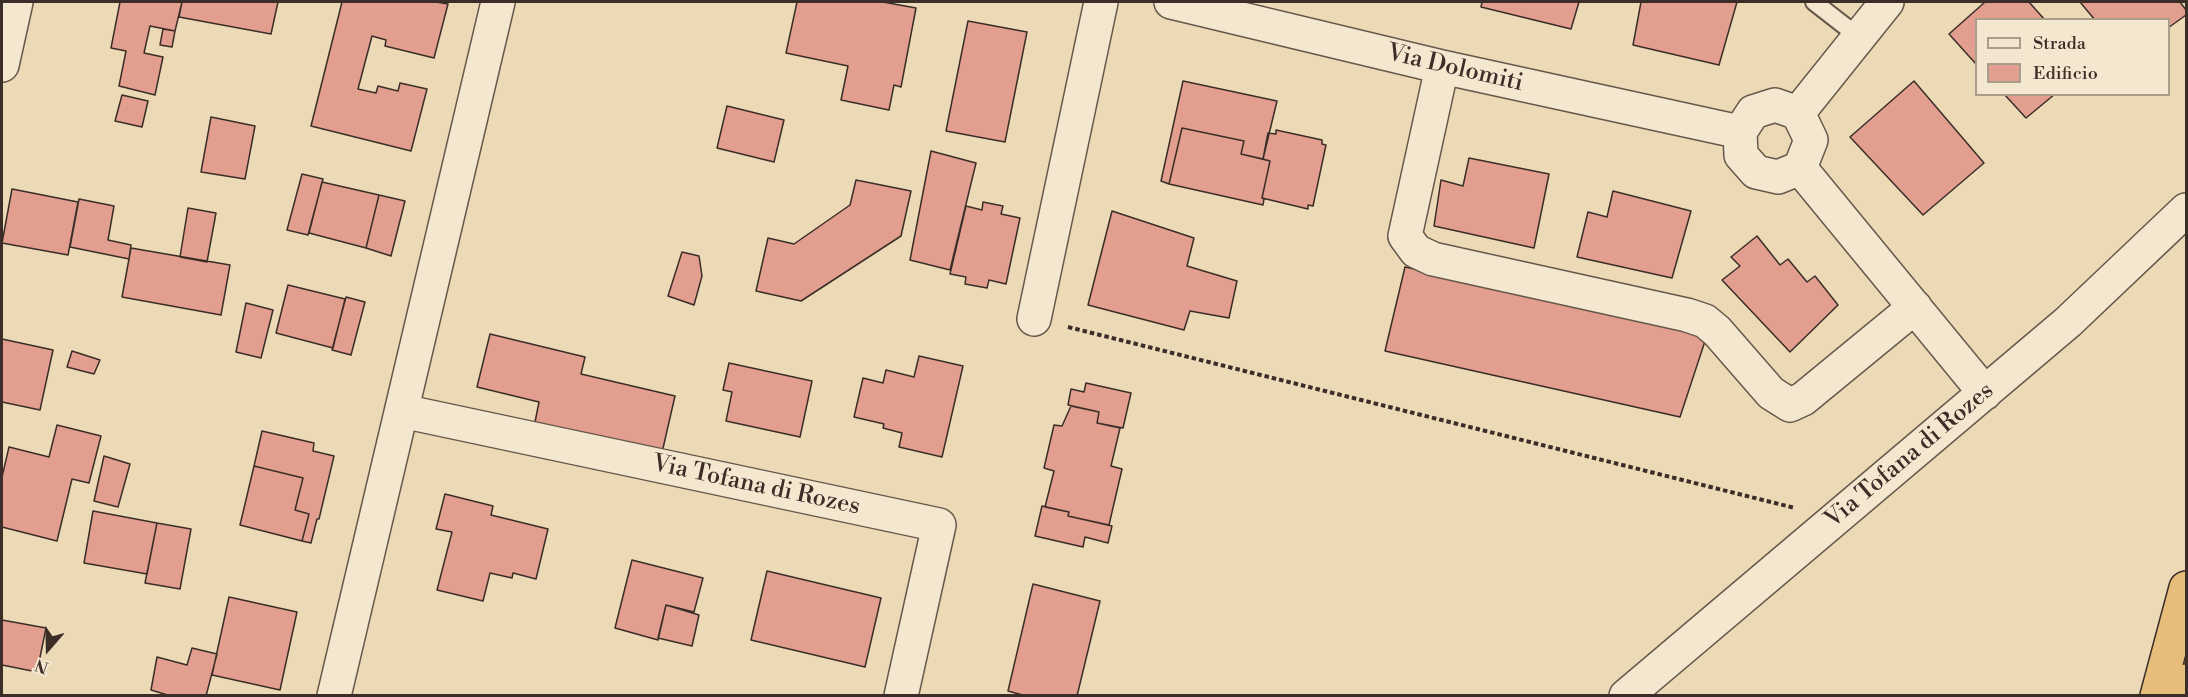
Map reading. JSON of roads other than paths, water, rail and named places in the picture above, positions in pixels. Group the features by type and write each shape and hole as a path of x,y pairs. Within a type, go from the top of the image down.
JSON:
{"highway":[{"path":"2157,696 2187,588"},
{"path":"2184,696 2187,681"}],"street":[{"path":"2,65 16,2"},
{"path":"334,696 498,2"},
{"path":"1034,318 1101,2"},
{"name":"Via Dolomiti","path":"1171,2 1442,67 1740,132"},
{"path":"1798,113 1887,2"},
{"path":"1442,67 1405,236 1416,251 1433,259 1688,315 1705,321 1717,331 1771,393 1790,405 1803,399 1915,307"},
{"path":"1776,105 1798,113 1811,140 1800,168 1778,177 1756,172 1741,155 1740,132 1753,112 1776,105"},
{"path":"1800,168 1985,393"},
{"name":"Via Tofana di Rozes","path":"1626,696 2068,322 2187,210"},
{"name":"Via Tofana di Rozes","path":"402,411 939,525 902,696"}],"lane":[{"path":"1814,2 1860,37"}]}
